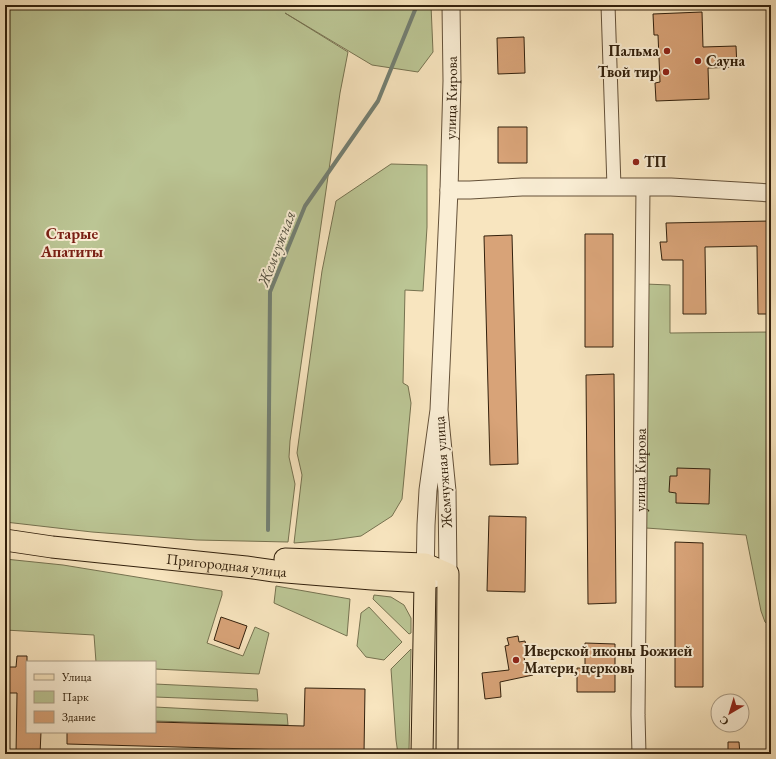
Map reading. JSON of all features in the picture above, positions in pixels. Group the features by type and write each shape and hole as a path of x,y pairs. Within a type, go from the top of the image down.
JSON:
{"main road":[{"name":"Пригородная улица","path":"5,540 52,547 274,571 372,579 425,573"},
{"path":"422,754 425,573 448,574"},
{"name":"Жемчужная улица","path":"447,754 448,574"},
{"path":"424,628 429,620 436,619 440,621 448,630"}],"street":[{"name":"улица Кирова","path":"449,190 452,81 451,5"},
{"path":"608,5 614,187"},
{"path":"449,190 522,187 671,187 771,193"},
{"name":"улица Кирова","path":"639,754 638,715 642,187"},
{"name":"Жемчужная улица","path":"448,574 447,491 439,410 449,190"},
{"path":"425,573 428,490 439,410"}],"green space":[{"path":"5,5 431,5 433,52 418,72 372,65 285,13 348,52 340,93 290,441 289,457 295,484 288,542 197,540 92,532 5,522"},
{"path":"391,164 427,165 427,227 423,291 405,290 403,383 408,386 411,403 402,499 392,516 361,536 294,543 302,475 297,453 322,271 336,201"},
{"path":"645,284 670,285 670,333 771,332 771,627 765,622 761,611 746,535 646,528"},
{"path":"5,559 63,565 222,591 207,643 243,656 255,627 269,633 259,674 156,669 156,661 96,661 94,635 5,630"},
{"path":"276,586 350,599 347,636 274,603"},
{"path":"374,595 391,597 404,605 411,618 411,633 409,634 373,599"},
{"path":"369,607 402,642 384,660 366,657 357,646 361,613"},
{"path":"411,649 409,751 405,754 398,754 391,669"},
{"path":"156,684 257,689 258,701 156,697"},
{"path":"156,707 287,714 288,725 156,721"}],"building":[{"name":"Сауна","path":"702,12 703,47 736,46 737,67 708,68 709,99 656,101 655,83 660,82 658,35 654,35 653,14"},
{"path":"524,37 525,73 498,74 497,38"},
{"path":"498,127 527,127 527,163 498,163"},
{"path":"771,221 771,314 758,314 757,246 705,247 706,314 683,314 683,260 662,260 660,242 667,242 666,223"},
{"path":"585,234 613,234 613,347 585,347"},
{"path":"512,235 518,464 490,465 484,236"},
{"path":"614,374 616,603 588,604 586,375"},
{"path":"677,468 710,469 709,504 676,503 676,493 669,492 670,476 677,476"},
{"path":"489,516 526,517 525,592 487,591"},
{"path":"675,542 703,543 703,687 675,687"},
{"path":"221,617 247,626 239,649 214,640"},
{"path":"518,636 519,642 525,641 528,656 524,657 526,668 532,668 533,675 500,682 501,697 485,699 482,673 509,670 505,646 509,645 507,638"},
{"path":"585,643 615,644 615,692 577,692 577,668 585,668"},
{"path":"17,656 27,656 26,733 41,733 40,754 16,754 17,693 5,693 5,667 16,667"},
{"path":"305,688 365,689 364,753 288,752 288,750 67,744 67,733 156,733 156,722 304,726"},
{"path":"728,742 739,742 740,754 728,754"}],"waterway":[{"name":"Жемчужная","path":"268,530 270,292 305,206 378,101 417,5"}],"place":[{"name":"Пальма","path":"667,51"},
{"name":"Сауна","path":"698,61"},
{"name":"Твой тир","path":"666,72"},
{"name":"ТП","path":"636,162"},
{"name":"Иверской иконы Божией Матери, церковь","path":"516,660"}],"district":[{"name":"Старые Апатиты","path":"72,242"}]}
